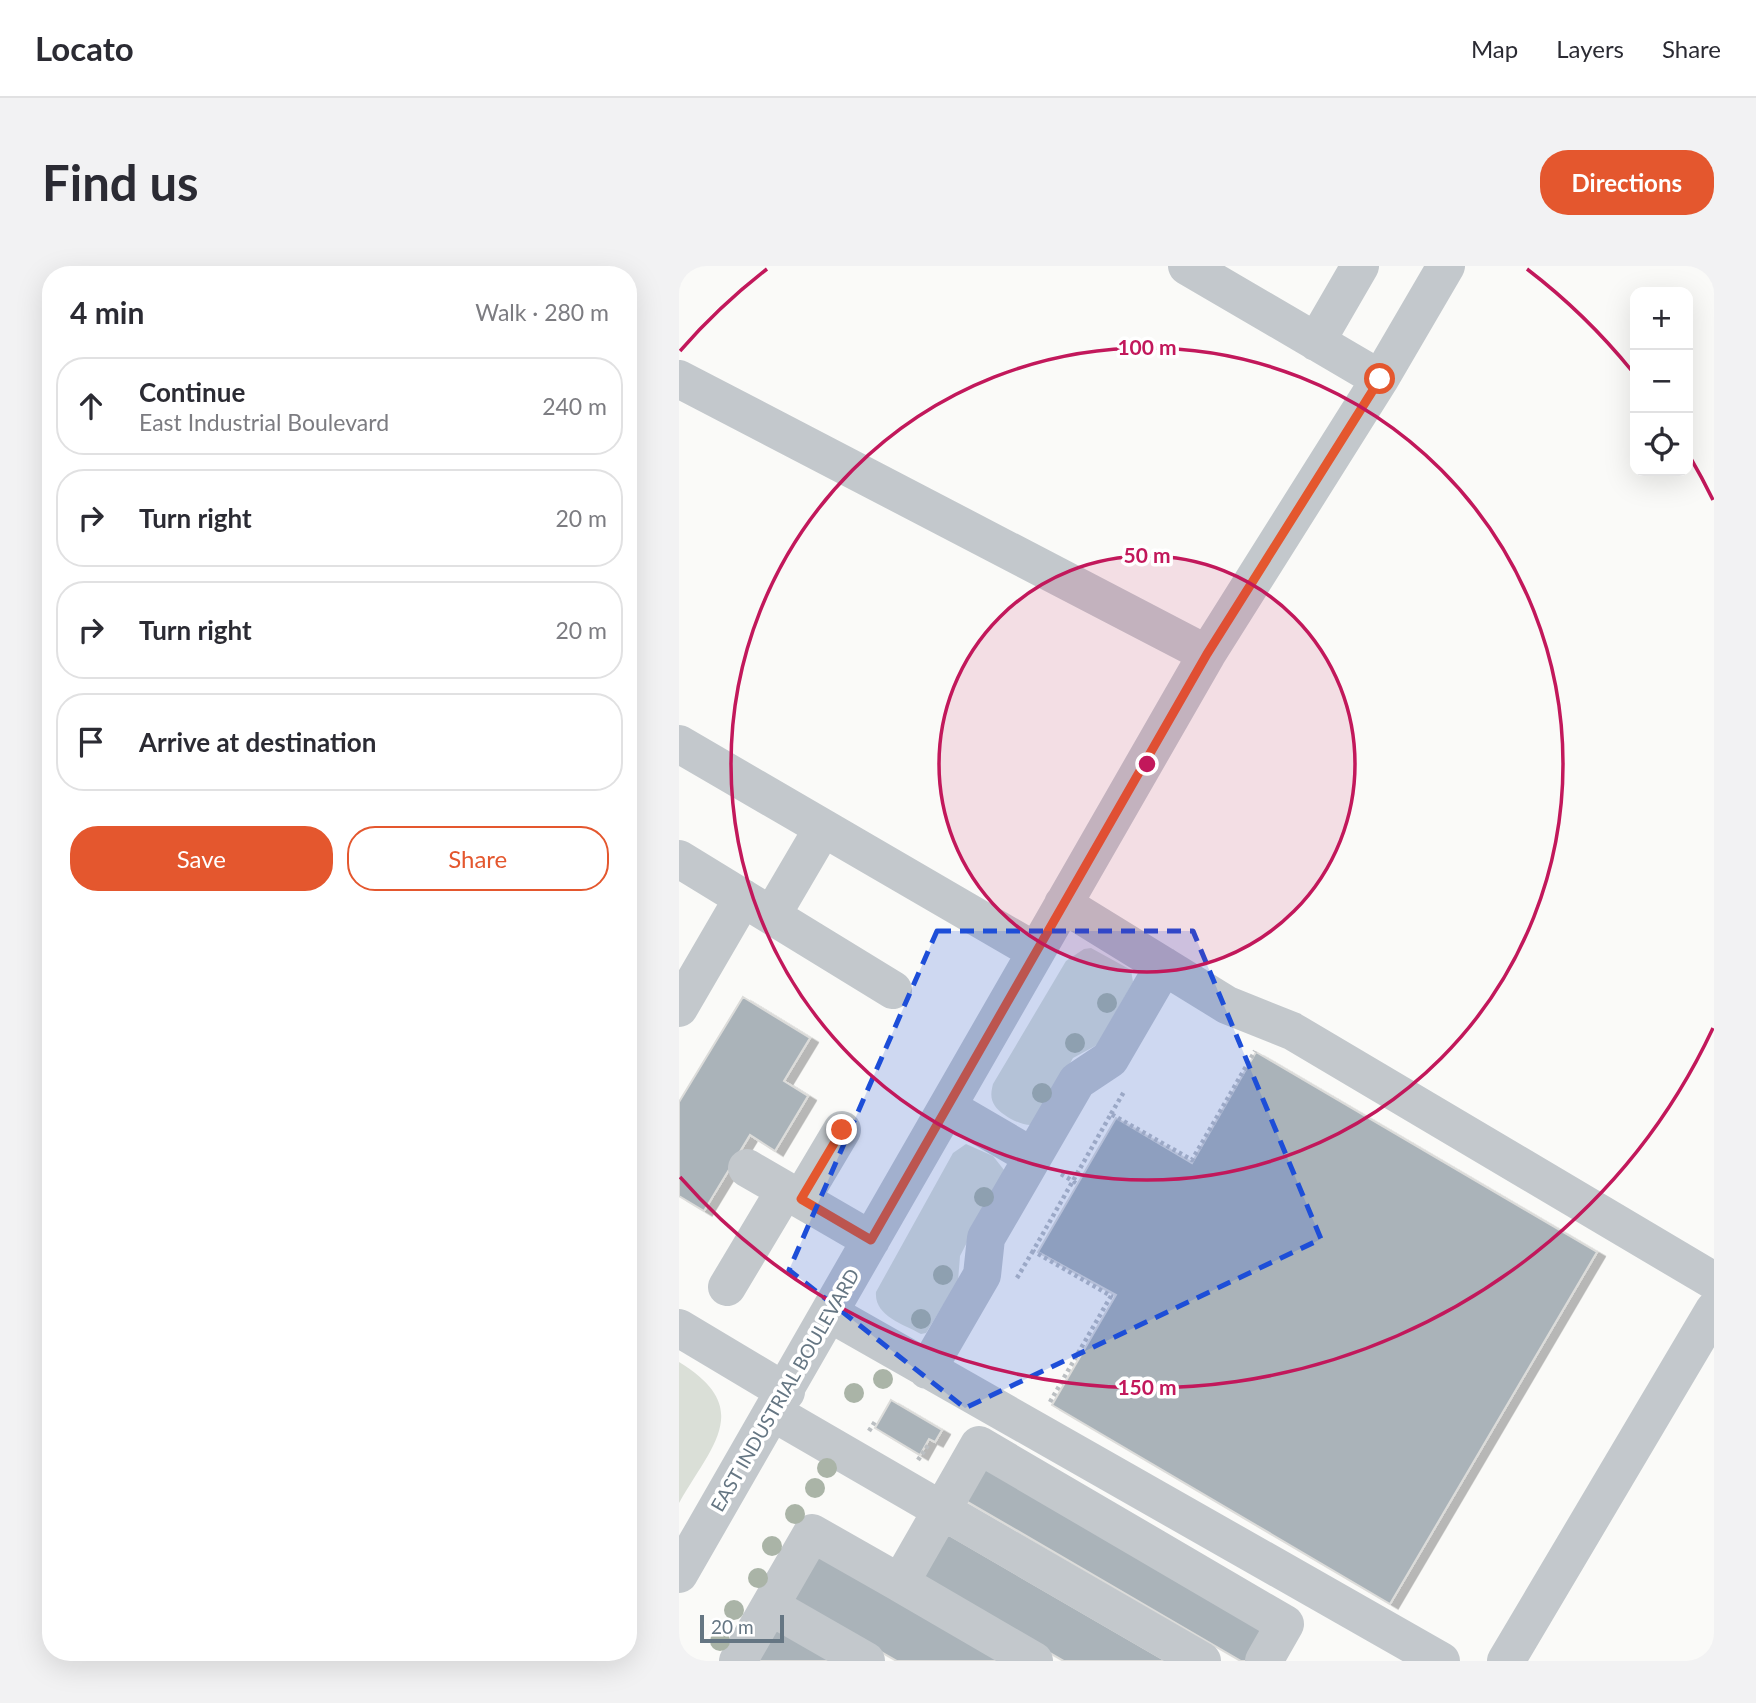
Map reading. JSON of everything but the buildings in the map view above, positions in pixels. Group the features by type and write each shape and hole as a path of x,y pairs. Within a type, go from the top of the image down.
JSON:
{"street":[{"path":"1187,266 1380,379"},
{"path":"1316,342 1360,266"},
{"name":"EAST INDUSTRIAL BOULEVARD","path":"679,1574 831,1314 1035,951 1207,654 1380,379 1446,266"},
{"path":"679,379 1207,654"},
{"path":"679,744 1035,951"},
{"path":"679,1008 757,907 823,828"},
{"path":"679,859 893,990"},
{"path":"1063,904 1227,1004 1292,1031 1714,1281"},
{"path":"927,1370 982,1275 986,1238 1077,1081 1110,1059 1164,966"},
{"path":"947,1107 1033,1157"},
{"path":"727,1287 842,1130"},
{"path":"747,1168 871,1240"},
{"path":"1506,1661 1714,1310"},
{"path":"831,1314 1441,1661"},
{"path":"679,1328 780,1402 943,1509 1202,1661"},
{"path":"900,1583 979,1445 1285,1624 1264,1661"},
{"path":"738,1661 813,1534 1034,1661"},
{"path":"770,1606 866,1661"}],"path":[{"path":"1111,1114 1192,1160 1259,1044"},
{"path":"1017,1278 1126,1089"},
{"path":"1033,1251 1111,1296 1048,1406"}],"highlighted area":[{"path":"937,931 1193,931 1321,1239 965,1408 789,1270"}],"shaded area":[{"path":"1091,948 1131,970 1133,982 1097,1045 1073,1058 1036,1124 1026,1125 1014,1121 993,1103 993,1084 1066,961 1084,949"},
{"path":"966,1144 993,1156 1004,1170 960,1256 958,1281 926,1333 921,1334 885,1313 877,1300 876,1292 953,1153"},
{"path":"679,1362 702,1379 715,1395 721,1411 720,1428 714,1445 679,1503"}],"route":[{"path":"842,1130 801,1199 871,1240 1207,654 1380,379"}]}
